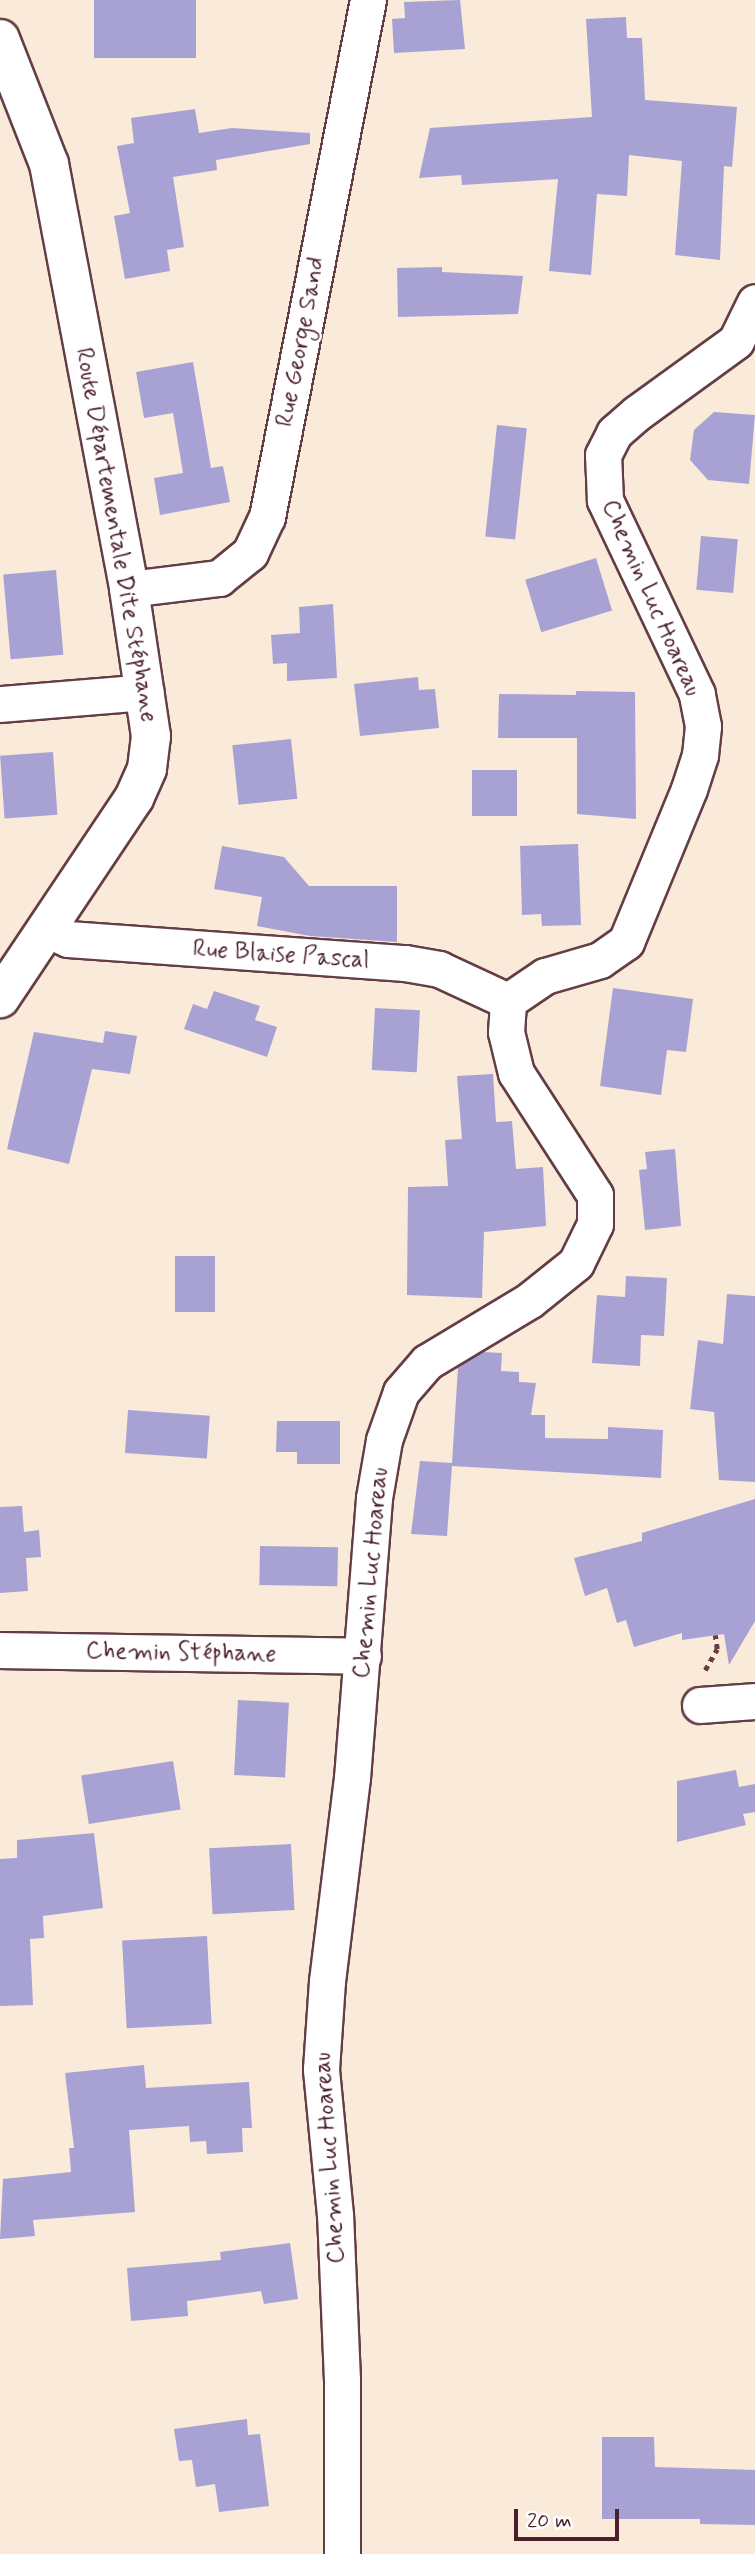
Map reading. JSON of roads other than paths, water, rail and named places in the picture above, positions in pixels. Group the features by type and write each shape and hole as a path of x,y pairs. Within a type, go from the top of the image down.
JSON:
{"main road":[{"name":"Route Départementale Dite Stéphane","path":"0,39 49,164 129,589 151,736 147,769 134,798 0,998"}],"street":[{"name":"Rue George Sand","path":"129,589 219,578 250,554 267,517 368,0"},
{"name":"Chemin Luc Hoareau","path":"342,2554 342,2380 335,2215 321,2069 363,1656 374,1498 384,1440 401,1392 427,1362 530,1300 576,1263 595,1224 595,1195 516,1073 506,1032 508,1001 545,976 600,960 626,942 689,789 700,755 703,726 697,694 605,500 603,455 614,433 637,413 736,341 755,302"},
{"path":"0,704 146,692"},
{"name":"Rue Blaise Pascal","path":"48,930 68,939 405,963 439,969 508,1001"},
{"name":"Chemin Stéphane","path":"0,1650 363,1656"},
{"path":"702,1689 755,1701"}]}
